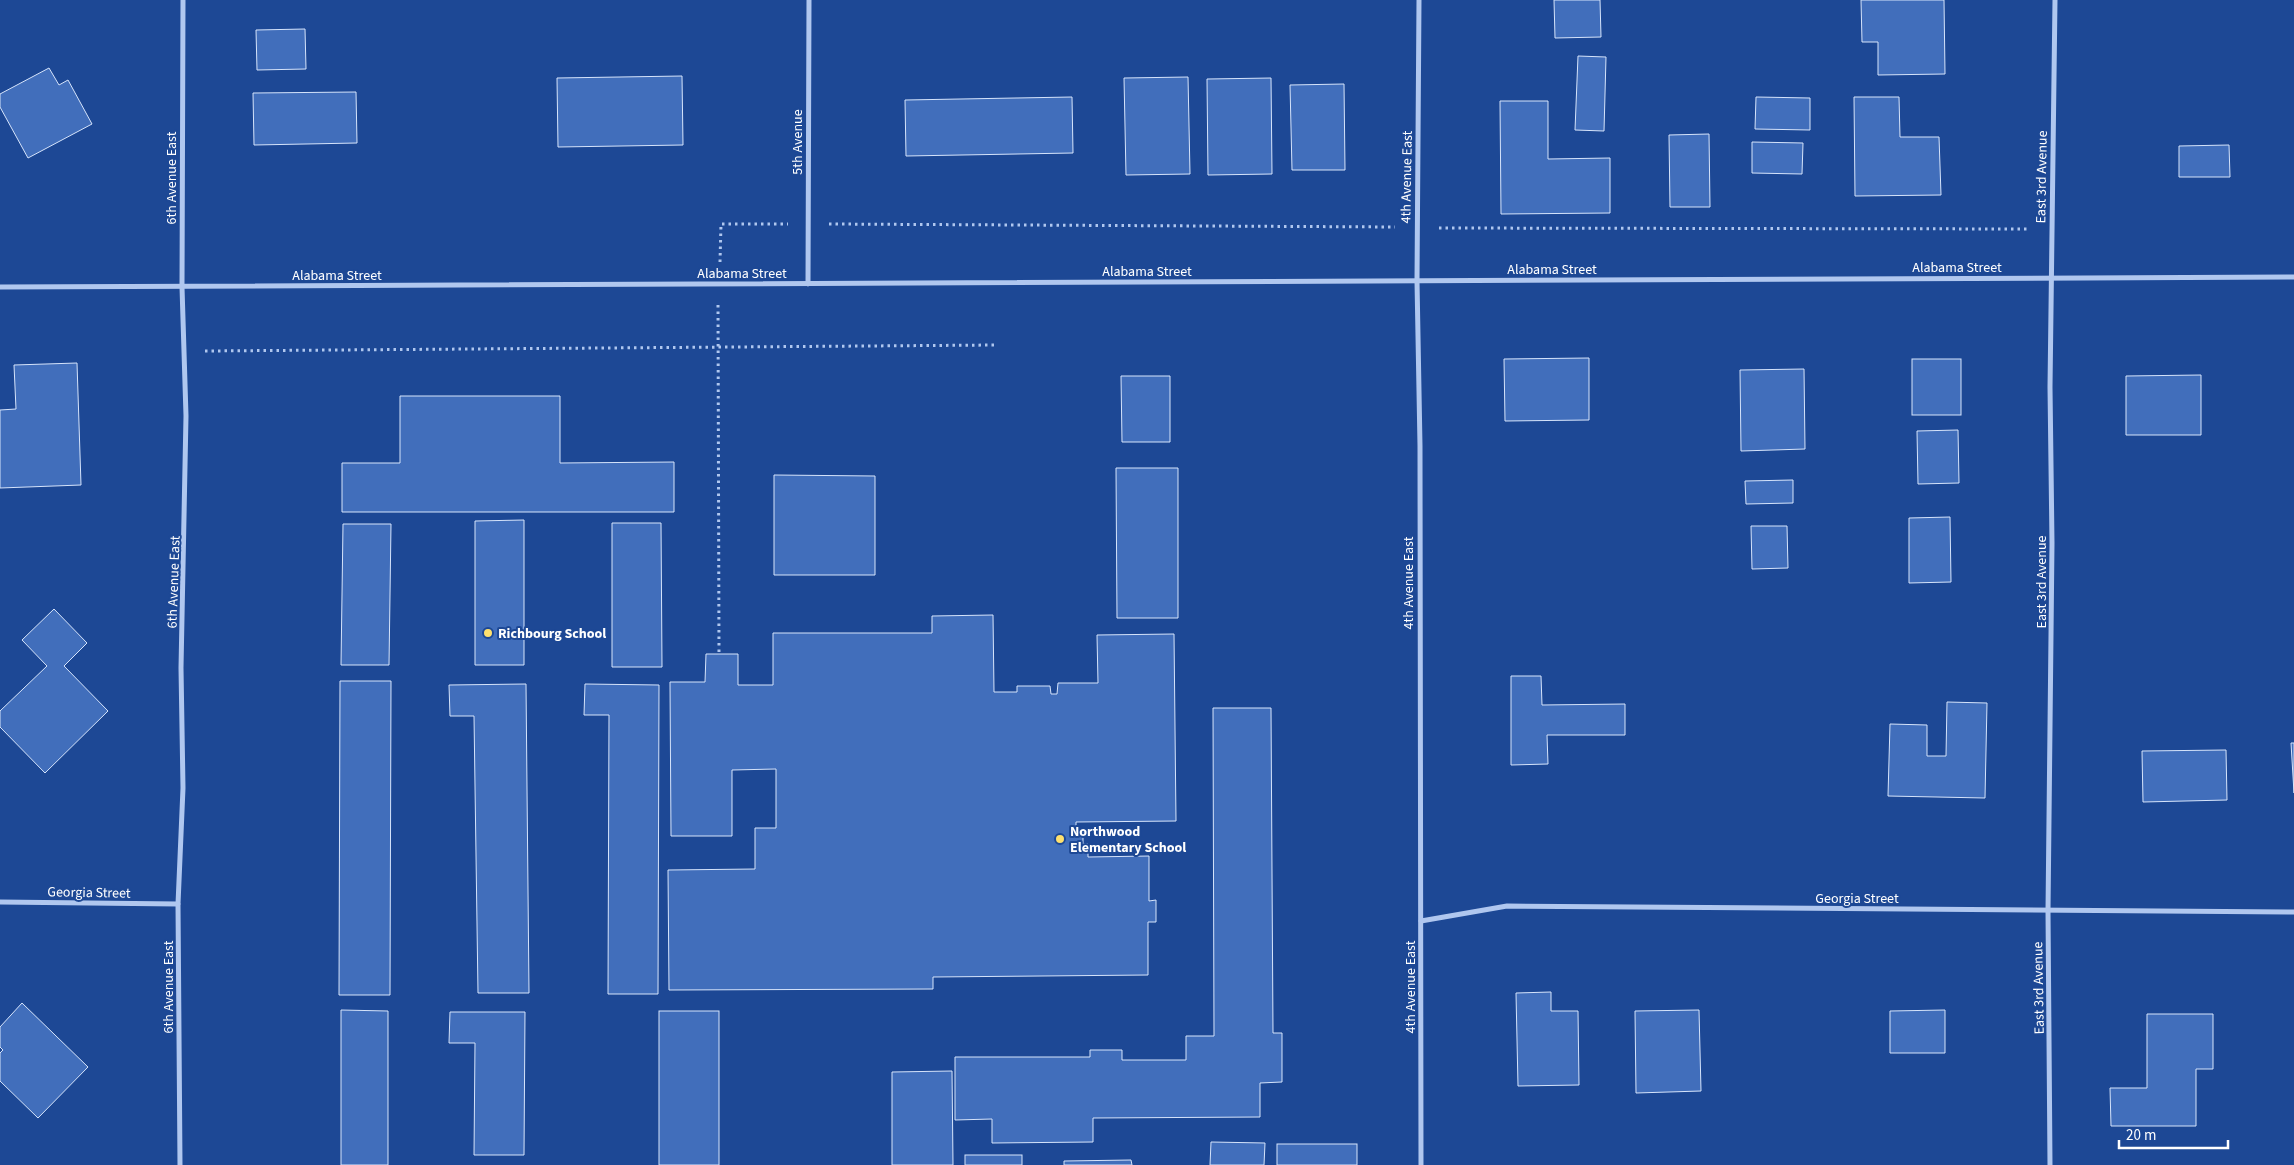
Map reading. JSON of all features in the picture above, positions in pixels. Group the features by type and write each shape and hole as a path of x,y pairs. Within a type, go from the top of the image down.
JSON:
{"street":[{"name":"6th Avenue East","path":"180,1165 178,904 183,788 182,668 186,425 182,287 183,0"},
{"name":"5th Avenue","path":"808,0 808,284"},
{"name":"4th Avenue East","path":"1419,0 1417,281 1420,446 1418,505 1421,1165"},
{"name":"East 3rd Avenue","path":"2050,1165 2048,910 2052,544 2050,278 2055,0"},
{"name":"Alabama Street","path":"0,287 2294,277"},
{"name":"Georgia Street","path":"0,902 178,904"},
{"name":"Georgia Street","path":"1421,921 1507,906 2294,912"}],"path":[{"path":"184,352 997,345"}],"building":[{"path":"1554,0 1600,0 1601,37 1555,38"},
{"path":"1861,0 1944,0 1945,74 1878,75 1878,42 1862,42"},
{"path":"305,29 306,69 257,70 256,30"},
{"path":"1578,56 1606,57 1604,131 1575,130"},
{"path":"49,68 59,85 68,80 92,124 28,158 0,107 0,94"},
{"path":"682,76 683,145 558,147 557,78"},
{"path":"1188,77 1190,174 1126,175 1124,78"},
{"path":"1271,78 1272,174 1208,175 1207,79"},
{"path":"1344,84 1345,170 1292,170 1290,85"},
{"path":"356,92 357,143 254,145 253,93"},
{"path":"1072,97 1073,153 906,156 905,100"},
{"path":"1756,97 1810,98 1810,130 1755,129"},
{"path":"1854,97 1899,97 1900,137 1939,137 1941,195 1855,196"},
{"path":"1500,101 1548,101 1548,159 1610,158 1610,213 1501,214"},
{"path":"1709,134 1710,207 1670,207 1669,135"},
{"path":"1752,142 1803,143 1802,174 1752,173"},
{"path":"2229,145 2230,177 2179,177 2179,146"},
{"path":"1589,358 1589,420 1505,421 1504,359"},
{"path":"1912,359 1961,359 1961,415 1912,415"},
{"path":"77,363 81,485 0,488 0,410 16,409 14,365"},
{"path":"1804,369 1805,449 1741,451 1740,370"},
{"path":"2201,375 2201,435 2126,435 2126,376"},
{"path":"1121,376 1170,376 1170,442 1122,442"},
{"path":"400,396 560,396 560,463 674,462 674,512 342,512 342,463 400,463"},
{"path":"1958,430 1959,483 1918,484 1917,431"},
{"path":"1116,468 1178,468 1178,618 1117,618"},
{"path":"774,475 875,476 875,575 774,575"},
{"path":"1793,480 1793,503 1746,504 1745,481"},
{"path":"1950,517 1951,582 1909,583 1909,518"},
{"path":"524,520 524,665 475,665 475,521"},
{"path":"612,523 661,523 662,667 612,667"},
{"path":"343,524 391,524 389,665 341,665"},
{"path":"1751,526 1787,526 1788,568 1752,569"},
{"path":"54,609 87,643 64,666 108,711 45,773 0,727 0,711 47,666 22,640"},
{"path":"993,615 994,692 1017,692 1017,686 1050,686 1051,694 1057,694 1058,683 1098,683 1097,635 1174,634 1176,821 1076,822 1076,829 1083,831 1083,844 1088,844 1088,857 1149,856 1149,901 1156,900 1156,922 1148,922 1148,975 933,977 933,989 669,990 668,870 755,869 755,828 776,828 776,769 732,770 732,836 671,836 670,682 705,682 706,654 738,654 738,685 773,685 773,633 932,633 932,616"},
{"path":"1511,676 1541,676 1542,705 1625,704 1625,735 1547,735 1548,764 1511,765"},
{"path":"340,681 391,681 390,995 339,995"},
{"path":"526,684 529,993 478,993 474,716 450,716 449,685"},
{"path":"585,684 659,685 658,994 608,994 609,715 584,715"},
{"path":"1947,702 1987,703 1985,798 1888,796 1890,724 1927,725 1927,756 1946,756"},
{"path":"1213,708 1271,708 1273,1033 1282,1033 1282,1082 1260,1083 1260,1117 1093,1118 1093,1142 992,1143 992,1119 955,1120 955,1057 1090,1057 1090,1050 1122,1050 1122,1060 1186,1060 1186,1036 1214,1036"},
{"path":"2291,743 2294,743 2294,793"},
{"path":"2226,750 2227,800 2143,802 2142,751"},
{"path":"1551,992 1551,1011 1578,1011 1579,1085 1518,1086 1516,993"},
{"path":"22,1003 88,1067 38,1118 0,1081 0,1053 3,1050 0,1047 0,1027"},
{"path":"341,1010 388,1011 388,1165 341,1165"},
{"path":"1699,1010 1701,1091 1636,1093 1635,1011"},
{"path":"1945,1010 1945,1053 1890,1053 1890,1011"},
{"path":"659,1011 719,1011 719,1165 659,1165"},
{"path":"450,1012 525,1012 524,1155 474,1155 475,1043 449,1043"},
{"path":"2147,1014 2213,1014 2213,1069 2196,1069 2196,1126 2111,1126 2110,1088 2147,1088"},
{"path":"952,1071 953,1165 892,1165 892,1072"},
{"path":"1211,1142 1265,1143 1264,1165 1210,1165"},
{"path":"1277,1144 1357,1144 1357,1165 1277,1165"},
{"path":"965,1155 1022,1155 1022,1165 965,1165"},
{"path":"1131,1160 1132,1165 1064,1165 1064,1161"}],"place":[{"name":"Richbourg School","path":"488,633"},
{"name":"Northwood Elementary School","path":"1060,839"}]}
